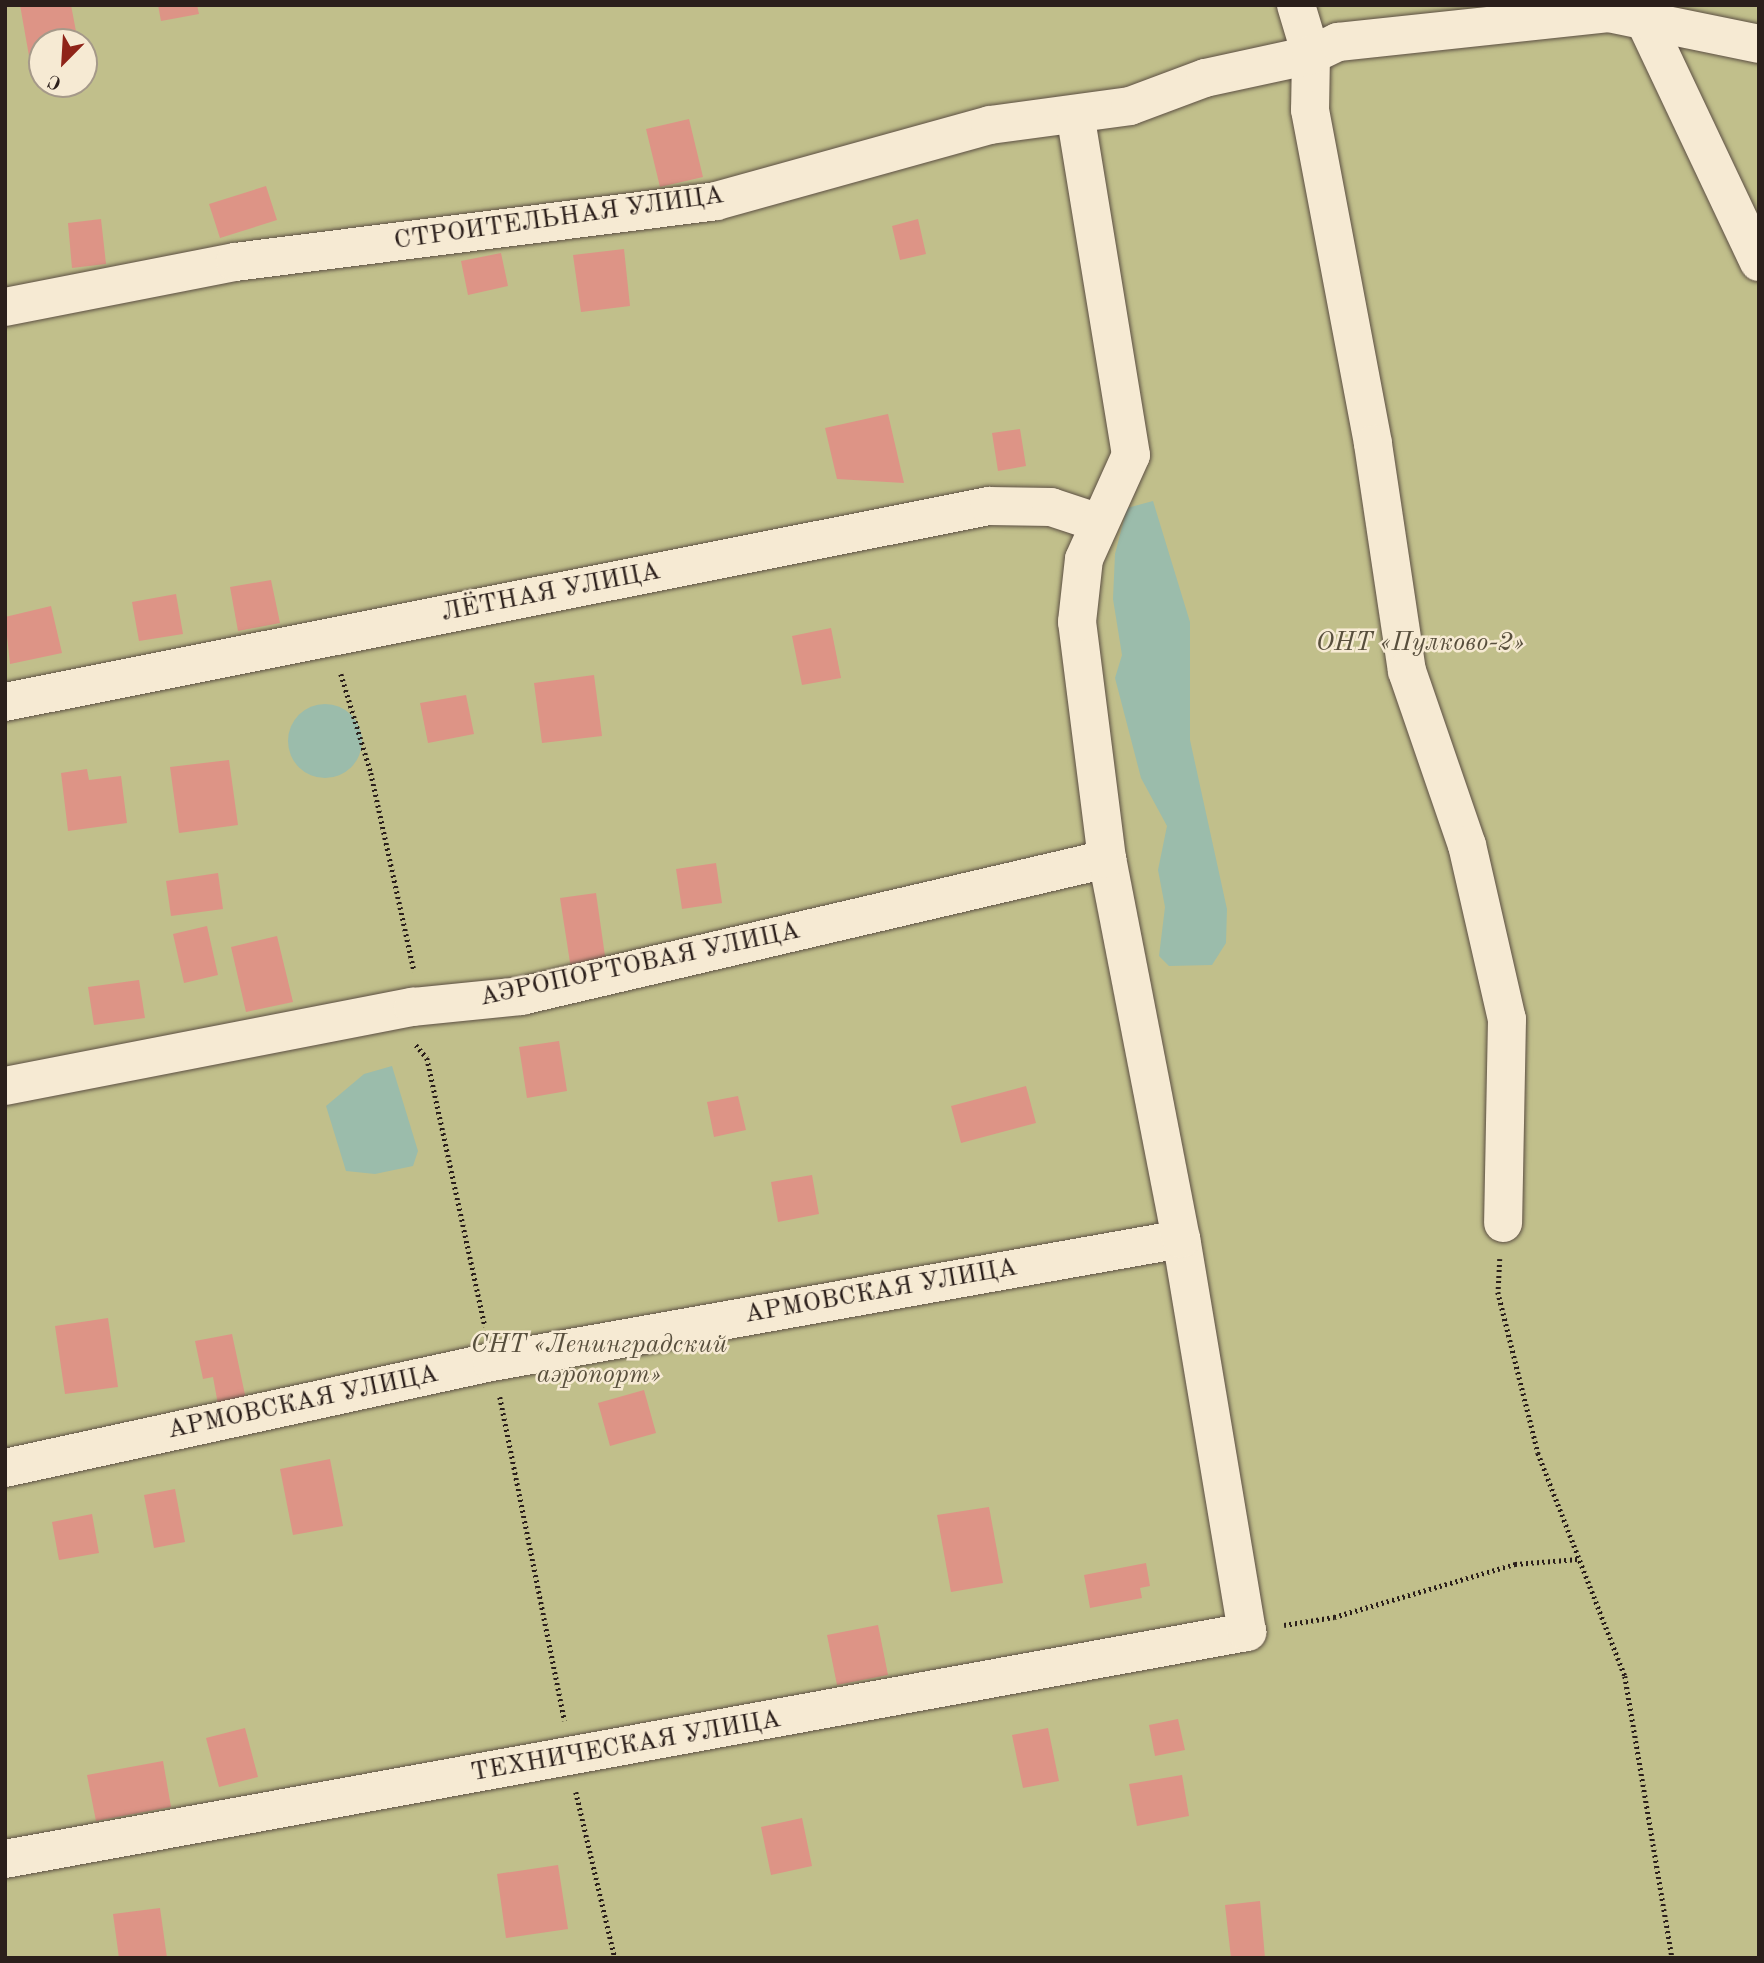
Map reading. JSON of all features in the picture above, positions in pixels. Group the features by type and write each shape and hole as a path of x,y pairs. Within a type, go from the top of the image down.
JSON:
{"lane":[{"path":"1296,5 1311,55 1310,110 1373,444 1407,671 1467,845 1507,1019 1503,1223"},
{"name":"СТРОИТЕЛЬНАЯ УЛИЦА","path":"5,307 235,262 716,201 990,125 1076,118 1311,55 1338,42 1608,13 1643,17 1759,44"},
{"path":"1643,17 1759,262"},
{"path":"1076,118 1131,455 1121,487 1096,522 1084,559 1077,622 1107,859 1181,1239 1247,1632"},
{"name":"ЛЁТНАЯ УЛИЦА","path":"5,702 989,506 1051,508 1096,522"},
{"name":"АЭРОПОРТОВАЯ УЛИЦА","path":"5,1086 414,1007 521,996 1107,859"},
{"name":"АРМОВСКАЯ УЛИЦА","path":"5,1468 492,1362 1181,1239"},
{"name":"ТЕХНИЧЕСКАЯ УЛИЦА","path":"5,1859 1247,1632"}],"path":[{"path":"326,638 371,773 418,988 406,1032 427,1058 572,1757 584,1838 615,1958"},
{"path":"1503,1223 1498,1292 1538,1453 1625,1676 1672,1958"},
{"path":"1247,1632 1334,1618 1515,1564 1579,1559"}],"green space":[{"name":"СНТ «Ленинградский аэропорт»","path":"5,5 1759,5 1759,1958 5,1958"}],"shaded area":[{"path":"1153,501 1190,622 1190,740 1227,909 1226,943 1212,965 1169,966 1159,956 1165,907 1158,870 1167,826 1141,778 1115,678 1122,655 1113,599 1115,554 1127,508"},
{"path":"325,704 339,707 351,715 359,727 362,741 359,755 351,767 339,775 325,778 311,775 299,767 291,755 288,741 291,727 299,715 311,707"},
{"path":"392,1066 418,1151 413,1166 375,1174 346,1171 326,1106 364,1074"}],"building":[{"path":"20,5 71,5 75,28 28,28 28,50"},
{"path":"158,5 197,5 199,14 161,21"},
{"path":"689,119 703,177 660,187 646,129"},
{"path":"266,186 277,220 220,238 209,204"},
{"path":"101,219 106,264 72,268 68,223"},
{"path":"918,219 926,254 900,260 892,226"},
{"path":"624,249 630,306 581,312 573,255"},
{"path":"501,253 508,286 468,295 461,261"},
{"path":"888,414 904,483 837,479 825,428"},
{"path":"1020,429 1026,466 998,471 992,433"},
{"path":"271,580 280,623 238,631 230,587"},
{"path":"176,594 183,634 139,641 132,602"},
{"path":"51,606 62,653 10,664 5,617"},
{"path":"831,628 841,678 802,685 792,636"},
{"path":"594,675 602,736 542,743 534,683"},
{"path":"466,695 474,734 428,743 420,703"},
{"path":"229,760 238,825 179,833 170,767"},
{"path":"87,769 89,780 121,776 127,823 68,831 61,773"},
{"path":"716,863 722,903 682,909 676,869"},
{"path":"218,873 223,909 171,916 166,881"},
{"path":"596,893 606,963 571,969 560,898"},
{"path":"207,926 218,975 184,983 173,934"},
{"path":"277,936 293,1002 246,1012 231,947"},
{"path":"139,980 145,1018 94,1025 88,987"},
{"path":"559,1041 567,1091 527,1098 519,1047"},
{"path":"1026,1086 1036,1123 961,1143 951,1106"},
{"path":"738,1096 746,1130 714,1137 707,1102"},
{"path":"812,1175 819,1214 778,1222 771,1182"},
{"path":"108,1318 118,1387 65,1394 55,1326"},
{"path":"232,1334 247,1404 219,1410 213,1377 203,1379 195,1341"},
{"path":"644,1390 656,1433 610,1446 598,1403"},
{"path":"330,1459 343,1526 293,1535 280,1469"},
{"path":"175,1489 185,1542 154,1548 144,1495"},
{"path":"989,1507 1003,1583 951,1592 937,1515"},
{"path":"92,1514 99,1553 59,1560 52,1522"},
{"path":"1146,1563 1150,1586 1140,1588 1142,1598 1090,1608 1084,1575"},
{"path":"878,1625 888,1675 837,1685 827,1635"},
{"path":"1178,1719 1185,1750 1155,1756 1149,1725"},
{"path":"245,1728 258,1777 219,1787 206,1738"},
{"path":"1048,1728 1059,1781 1023,1788 1012,1735"},
{"path":"163,1761 171,1807 96,1821 87,1775"},
{"path":"1182,1775 1189,1816 1137,1826 1129,1784"},
{"path":"802,1818 812,1866 771,1875 761,1827"},
{"path":"558,1865 568,1929 506,1938 497,1874"},
{"path":"1260,1901 1265,1958 1231,1958 1225,1905"},
{"path":"160,1908 167,1958 119,1958 113,1914"}],"park label":[{"name":"ОНТ «Пулково-2»","path":"1420,644"}]}
